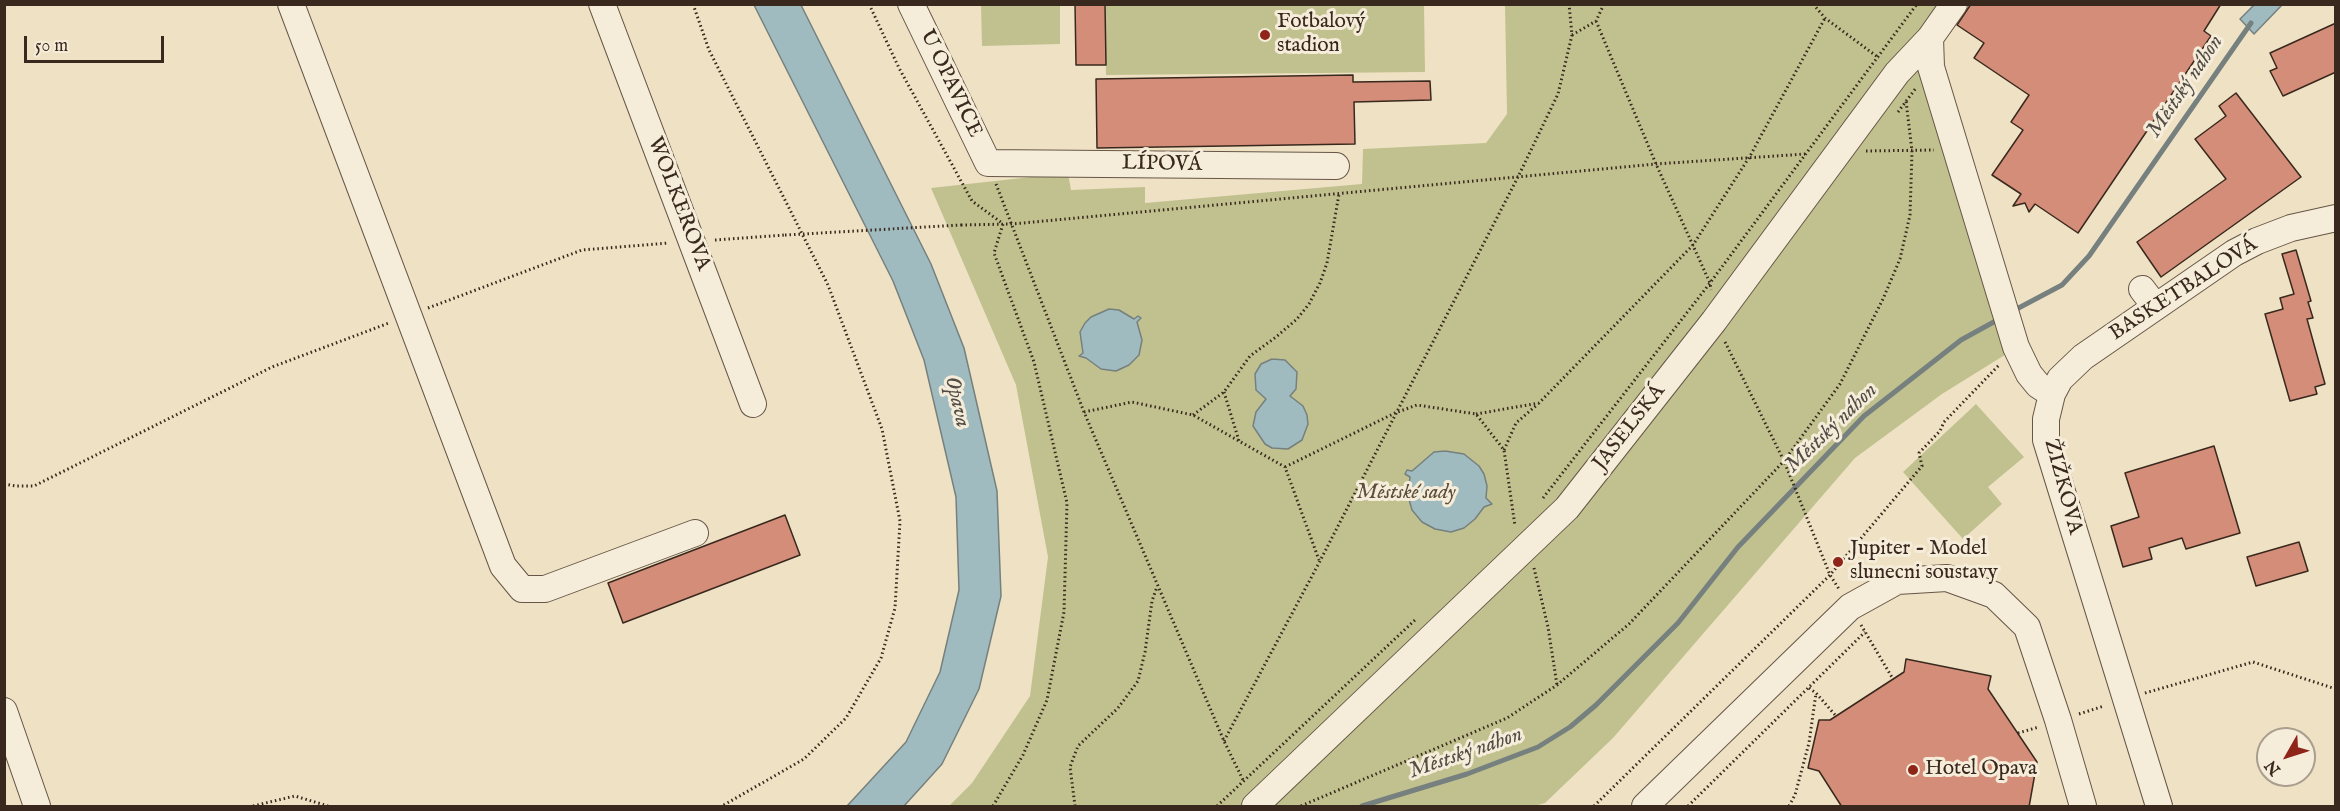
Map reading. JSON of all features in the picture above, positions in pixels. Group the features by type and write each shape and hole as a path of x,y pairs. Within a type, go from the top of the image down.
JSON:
{"street":[{"path":"291,4 503,566 522,588 544,589 695,533"},
{"name":"WOLKEROVA","path":"602,4 753,404"},
{"name":"U OPAVICE","path":"911,4 988,163"},
{"name":"JASELSKÁ","path":"1256,806 1520,537 1567,508 1714,321 1839,152 1906,82 1930,38 1954,4"},
{"path":"1930,38 1931,67 2016,347 2029,374 2038,385 2052,394"},
{"name":"LÍPOVÁ","path":"988,163 1336,166"},
{"name":"BASKETBALOVÁ","path":"2052,394 2065,374 2082,357 2148,298 2257,241 2290,228 2336,218"},
{"name":"ŽIŽKOVA","path":"2052,394 2046,419 2046,440 2159,807"},
{"path":"1645,807 1850,607 1897,581 1947,578 1994,595 2027,627 2058,720 2083,807"},
{"path":"4,711 37,807"}],"path":[{"path":"693,4 709,50 828,285 882,429 900,521 895,608 881,658 846,718 804,759 722,807"},
{"path":"869,4 899,68 972,201 1003,224"},
{"path":"1224,741 1320,561 1518,177 1558,94 1572,35 1569,4"},
{"path":"1572,35 1596,21 1604,4"},
{"path":"1813,4 1825,18 1906,82"},
{"path":"1538,505 1710,283 1917,4"},
{"path":"1504,450 1516,423 1539,403 1692,245 1750,156 1825,18"},
{"path":"1596,21 1656,164 1710,283 1714,321 1784,461 1830,575"},
{"path":"1301,807 1507,718 1557,685 1629,624 1784,461 1840,384 1883,299 1900,259 1910,214 1912,151 1906,101"},
{"path":"4,484 34,486 272,366 582,250 785,235 1012,224 1750,156 1941,150"},
{"path":"988,163 1084,412 1224,741 1256,806"},
{"path":"1193,415 1224,392 1250,356 1297,319 1309,304 1328,263 1339,193 1336,166"},
{"path":"993,807 1023,755 1047,700 1064,612 1067,504 1034,362 994,253 1003,224"},
{"path":"1594,807 1830,575 1922,466 1919,453 1940,431 1944,422 2016,347"},
{"path":"1224,392 1240,442"},
{"path":"1084,412 1132,402 1193,415 1285,467 1320,561"},
{"path":"1285,467 1395,413 1417,405 1476,414 1539,403"},
{"path":"1476,414 1504,450 1520,537 1535,570 1548,627 1557,685"},
{"path":"1520,537 1522,519"},
{"path":"1075,807 1070,767 1078,746 1118,708 1138,681 1157,585"},
{"path":"1850,607 1893,679"},
{"path":"1217,807 1422,614"},
{"path":"1688,807 1865,632"},
{"path":"2058,720 2253,662 2336,689"},
{"path":"1809,688 1836,716"},
{"path":"1789,807 1795,795 1809,743 1816,693"},
{"path":"253,807 296,796 328,807"}],"green space":[{"path":"981,5 1060,5 1060,44 982,46"},
{"name":"Fotbalový stadion","path":"1105,5 1424,5 1425,72 1106,75"},
{"name":"Městské sady","path":"1505,5 1939,5 1911,40 2008,353 1942,394 1855,458 1613,738 1545,803 1534,806 949,806 972,783 1030,696 1048,557 1016,385 931,188 1068,173 1071,190 1145,187 1145,203 1362,184 1363,149 1486,143 1507,114"},
{"path":"1976,404 2024,457 1988,487 2002,504 1963,539 1903,472"}],"water":[{"path":"2255,4 2282,5 2254,34 2240,19"},
{"name":"Opava","path":"754,5 801,5 931,264 964,348 997,491 1001,596 979,689 942,764 904,806 847,806 906,742 940,672 959,590 956,497 924,360 893,281"},
{"path":"1109,309 1119,310 1134,319 1138,316 1141,318 1137,322 1142,340 1139,355 1129,365 1116,371 1101,369 1086,358 1079,356 1083,353 1080,332 1085,323 1091,317"},
{"path":"1272,359 1285,360 1297,372 1296,389 1290,396 1303,406 1307,415 1308,424 1302,440 1288,449 1272,448 1265,444 1253,426 1256,412 1266,399 1256,390 1255,374 1261,364"},
{"path":"1434,452 1464,454 1479,466 1487,486 1486,498 1492,504 1484,507 1464,528 1451,532 1435,529 1422,522 1412,510 1408,496 1410,477 1405,474 1407,470 1412,471"}],"building":[{"path":"1075,4 1105,4 1106,65 1076,65"},
{"path":"1971,4 2221,4 2204,31 2211,36 2078,233 2035,204 2029,212 2025,203 2013,206 2021,194 1992,175 2023,130 2011,122 2029,95 1974,58 1984,43 1957,25"},
{"path":"2336,23 2336,72 2283,96 2270,71 2277,68 2270,53"},
{"path":"1353,75 1353,82 1430,81 1431,100 1354,102 1355,144 1097,148 1096,79"},
{"path":"2236,93 2301,177 2161,277 2137,242 2226,179 2195,139 2226,116 2219,106"},
{"path":"2296,250 2311,301 2308,302 2313,318 2307,319 2325,384 2315,387 2317,394 2290,401 2265,314 2283,309 2280,298 2294,294 2282,254"},
{"path":"2214,446 2240,533 2186,549 2182,538 2149,548 2152,559 2123,567 2111,526 2139,517 2125,473"},
{"path":"785,515 800,555 623,623 608,583"},
{"path":"2299,542 2308,571 2256,586 2247,557"},
{"path":"1906,659 1991,676 1988,689 2037,762 2029,807 1842,807 1819,771 1808,768 1819,720 1830,720 1904,672"}],"waterway":[{"name":"Městský náhon","path":"2011,312 2062,285 2089,256 2251,23"},
{"name":"Městský náhon","path":"1362,806 1467,774 1538,747 1570,727 1596,705 1678,623 1738,547 1864,416 1961,340 2001,318"}],"place":[{"name":"Fotbalový stadion","path":"1265,35"},
{"name":"Jupiter - Model slunecni soustavy","path":"1838,562"},
{"name":"Hotel Opava","path":"1913,770"}]}
